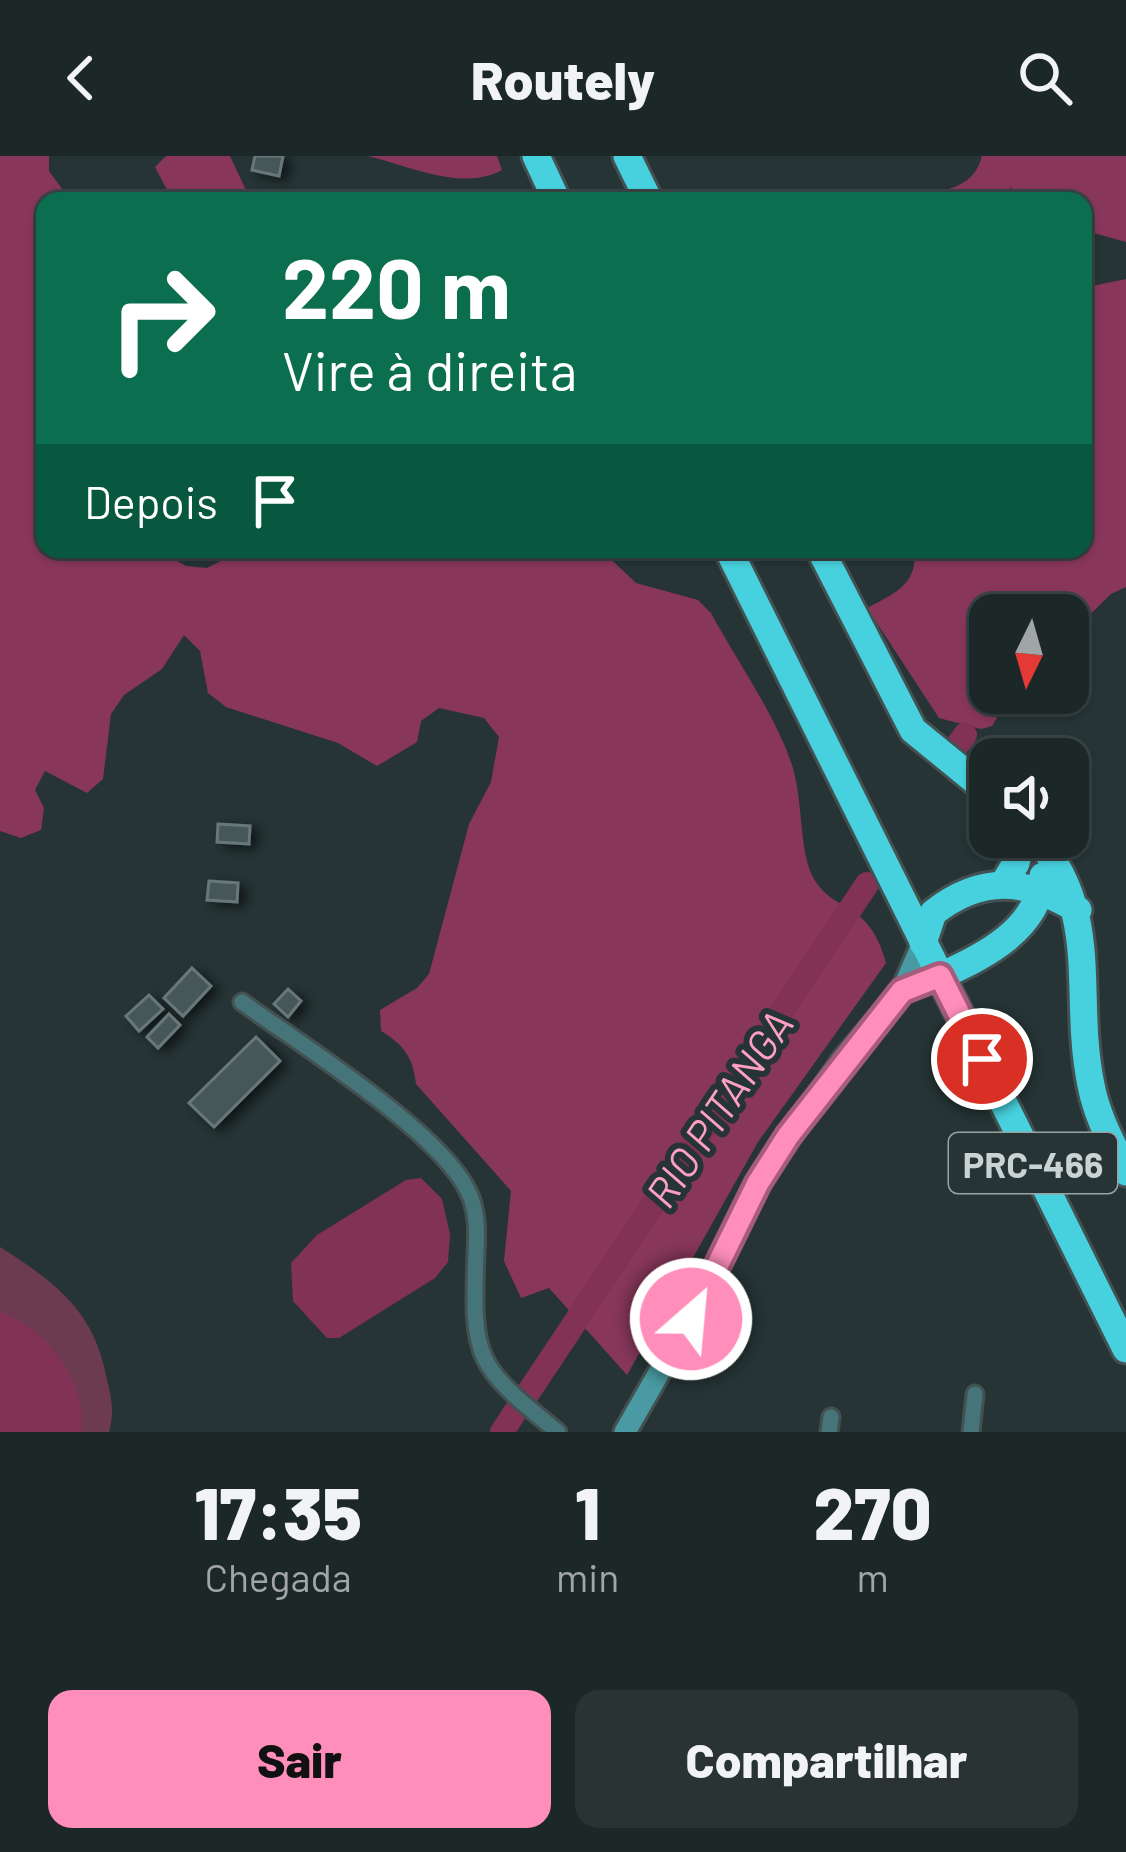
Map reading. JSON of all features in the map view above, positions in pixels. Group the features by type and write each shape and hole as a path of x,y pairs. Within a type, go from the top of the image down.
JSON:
{"highway":[{"path":"536,156 553,192"},
{"path":"627,156 645,192"},
{"name":"PRC-466","path":"732,558 1126,1349"},
{"path":"825,558 913,730 969,776"},
{"path":"1004,883 1017,858"},
{"path":"940,976 982,957 1019,927 1042,888 1038,858"},
{"name":"PRC-466","path":"1052,858 1066,875 1078,910 1091,1085 1100,1120 1126,1172"},
{"path":"923,944 933,914 951,899 1004,883 1042,888 1078,910"}],"main road":[{"path":"626,1432 710,1284 758,1183 843,1060 902,991 923,944"},
{"path":"902,991 940,976"}],"street":[{"path":"242,1002 386,1109 459,1174 477,1222 472,1324 477,1349 512,1395 558,1432"},
{"path":"971,1432 975,1394"}],"shaded area":[{"path":"0,156 49,156 49,171 64,192 36,192 36,558 172,558 186,566 207,568 227,558 610,558 636,583 698,600 711,613 775,724 791,762 811,873 828,896 870,927 886,963 758,1142 627,1375 549,1288 521,1298 504,1261 511,1191 416,1084 406,1053 381,1031 380,1010 417,988 429,974 469,824 491,782 499,737 484,718 439,708 421,721 417,742 377,766 338,743 226,707 208,693 200,651 184,635 162,669 124,695 111,714 103,779 87,793 45,771 35,790 44,808 41,830 21,838 0,831"},
{"path":"166,156 230,156 247,192 168,192 155,167"},
{"path":"368,156 497,156 502,170 453,178"},
{"path":"982,156 1126,156 1126,242 1092,233 1092,192 1018,192 1011,188 931,192 956,186 976,170"},
{"path":"1126,279 1126,587 1111,594 1089,615 1089,594 969,594 969,714 999,714 992,726 981,729 939,718 867,608 908,579 915,558 1092,558 1092,286"},
{"path":"421,1178 442,1199 450,1234 448,1262 435,1278 339,1338 327,1338 293,1301 291,1263 317,1235 406,1180"},
{"path":"0,1247 54,1286 92,1332 111,1397 109,1432 0,1432"},
{"path":"0,1312 33,1330 60,1359 78,1394 81,1432 0,1432"}],"building":[{"path":"255,156 283,156 279,176 252,170"},
{"path":"218,824 250,826 249,844 217,842"},
{"path":"209,881 238,883 237,902 207,900"},
{"path":"192,968 211,986 183,1016 164,998"},
{"path":"288,989 301,1001 288,1017 274,1004"},
{"path":"149,995 163,1009 139,1031 126,1016"},
{"path":"169,1014 180,1025 158,1048 147,1037"},
{"path":"256,1037 280,1061 214,1127 189,1103"}],"waterway":[{"name":"RIO PITANGA","path":"953,751 965,735"},
{"name":"RIO PITANGA","path":"528,1393 867,884"},
{"name":"RIO PITANGA","path":"502,1432 515,1412"}],"route":[{"path":"691,1319 758,1183 788,1136 843,1060 902,991 940,976 982,1059"}]}
